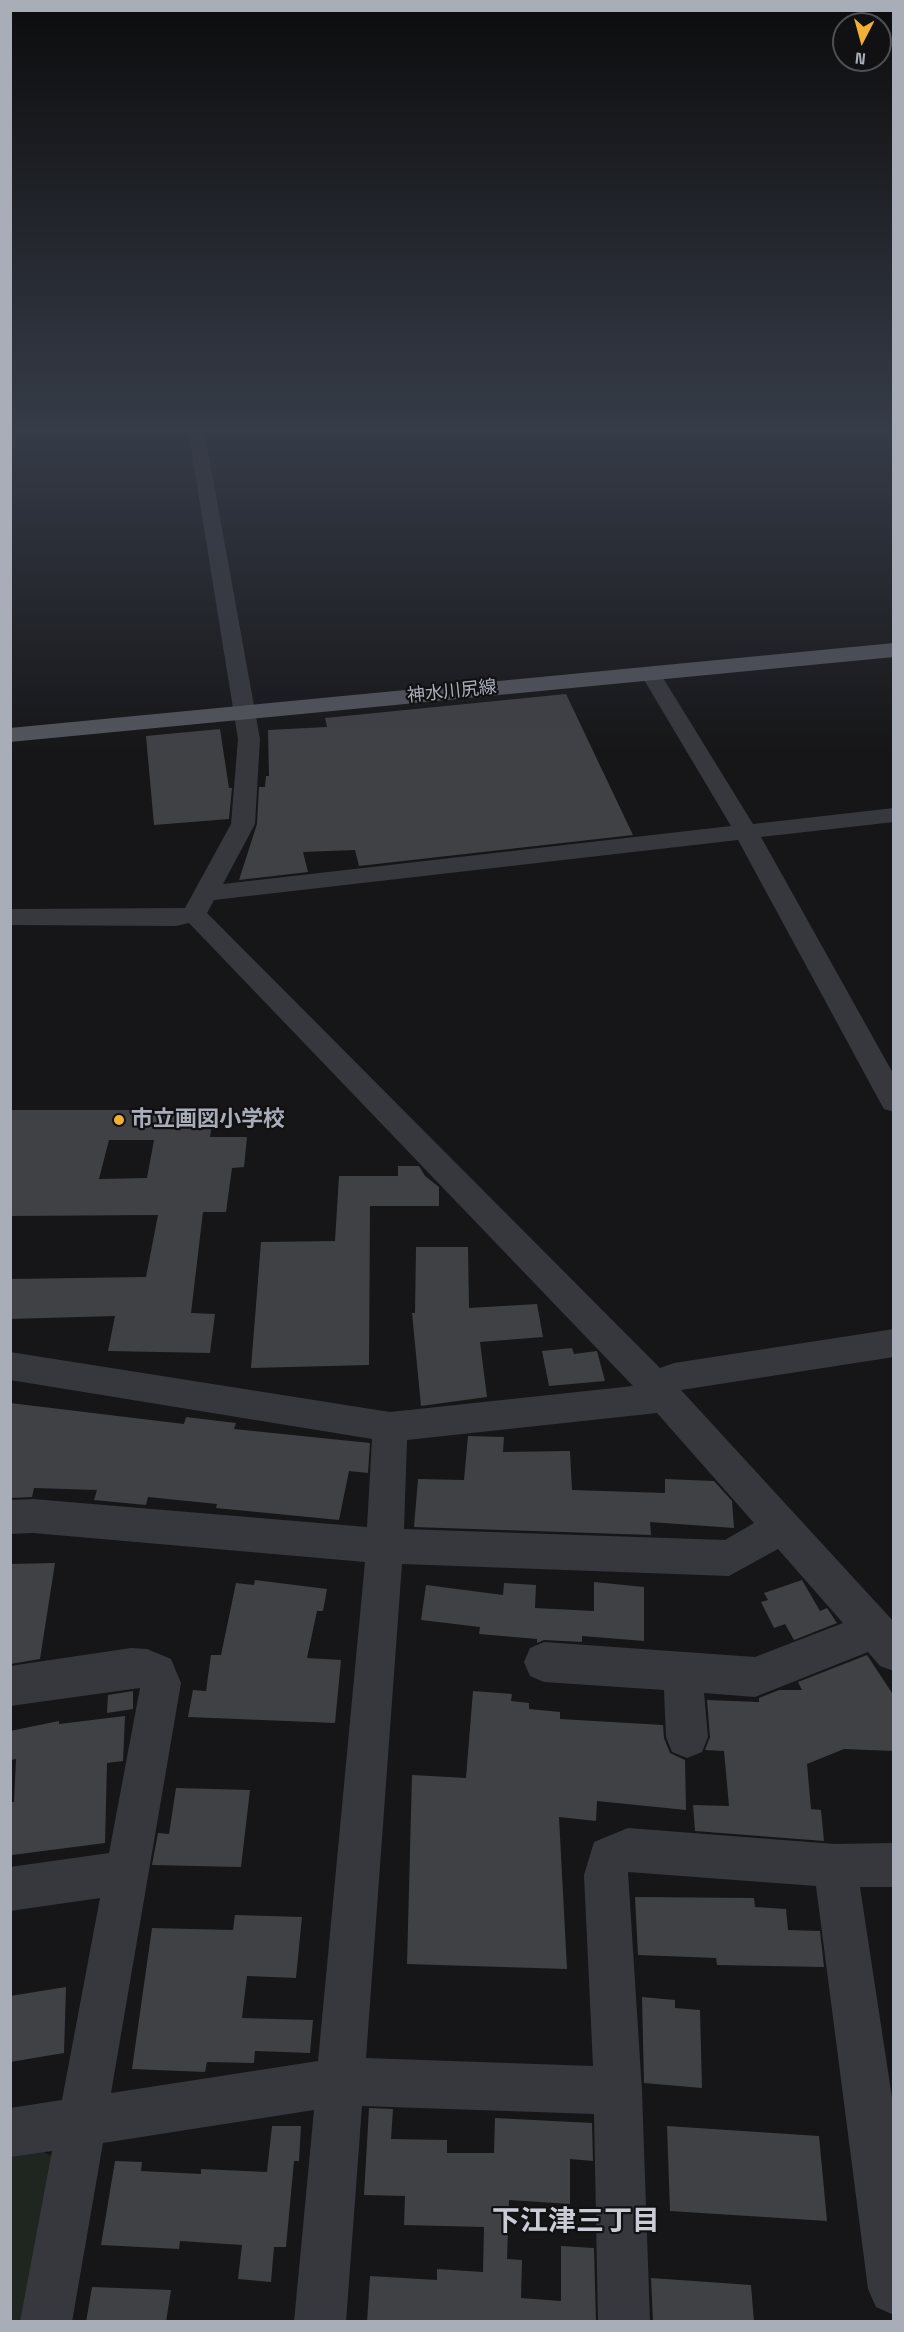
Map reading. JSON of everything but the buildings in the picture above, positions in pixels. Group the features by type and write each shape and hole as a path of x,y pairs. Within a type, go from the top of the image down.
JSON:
{"main road":[{"name":"神水川尻線","path":"10,735 894,650"}],"street":[{"path":"200,903 243,824 249,739 214,538"},
{"path":"650,673 746,832 894,1102"},
{"path":"10,917 176,918 200,903 894,815"},
{"path":"200,903 660,1392 783,1526 884,1641 755,1677 544,1662"},
{"path":"10,1366 390,1427 660,1392 674,1377 894,1343"},
{"path":"321,2322 385,1546 390,1427"},
{"path":"10,1517 33,1516 385,1546 729,1558 783,1526"},
{"path":"10,1686 131,1668 147,1669 158,1673 160,1693 46,2322"},
{"path":"683,1673 687,1737"},
{"path":"624,2322 618,2091 606,1875 609,1857 628,1850 835,1866 894,1865"},
{"path":"835,1866 893,2281"},
{"path":"10,1890 128,1872"},
{"path":"10,2133 342,2081 618,2091"}],"shaded area":[{"path":"38,2149 51,2156 56,2169 26,2321 11,2322 11,2154"}],"place":[{"name":"市立画図小学校","path":"119,1120"}],"district":[{"name":"下江津三丁目","path":"576,2222"}]}
